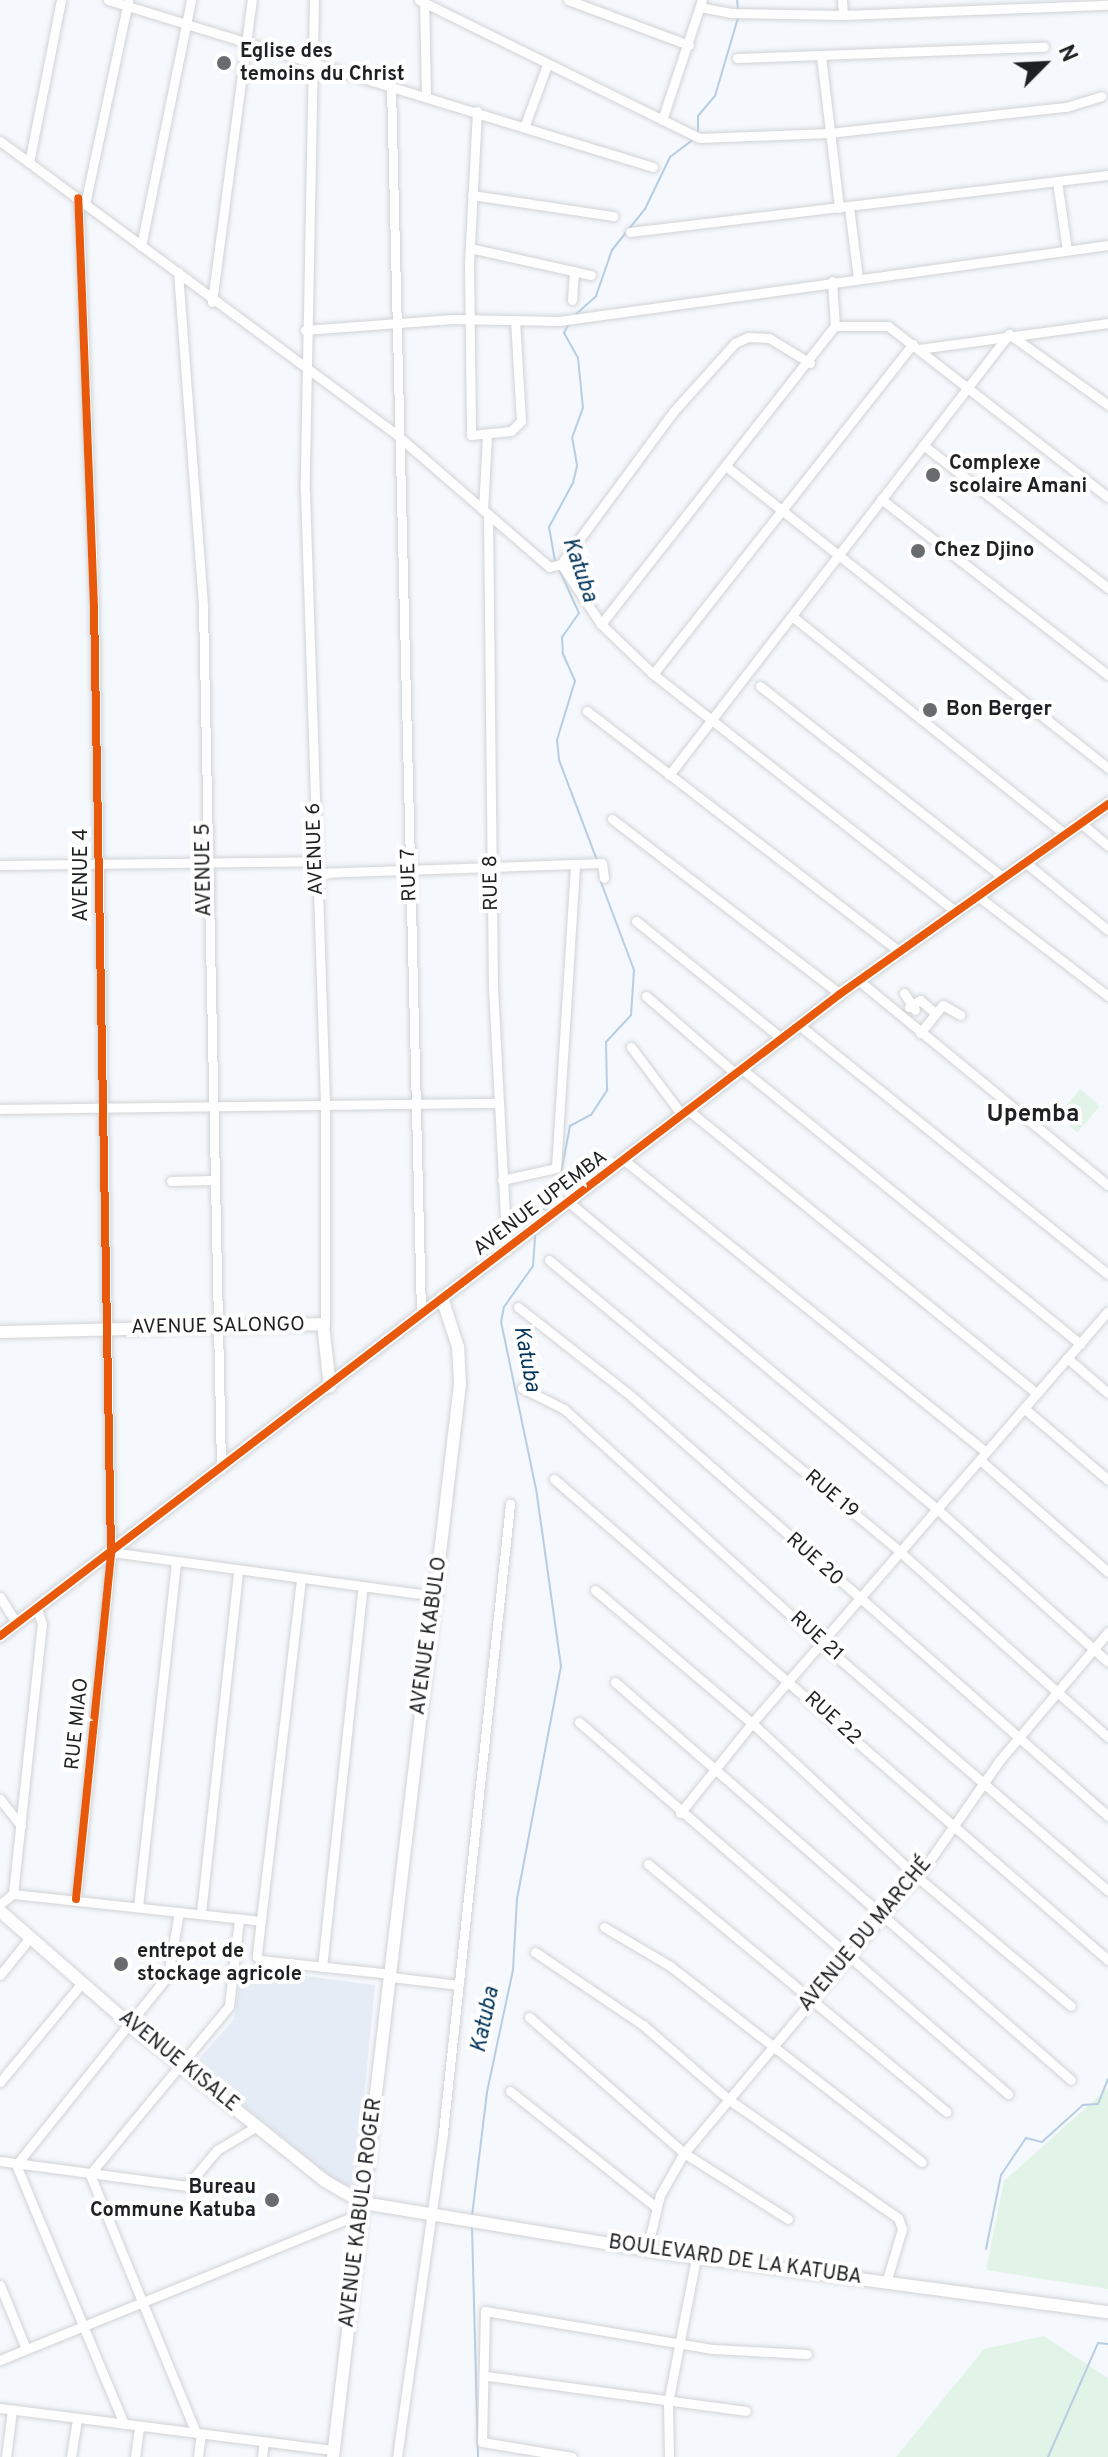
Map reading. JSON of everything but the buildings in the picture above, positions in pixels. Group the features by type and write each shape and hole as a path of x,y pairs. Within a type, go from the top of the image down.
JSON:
{"street":[{"path":"29,163 61,0"},
{"path":"108,0 525,125 653,167"},
{"path":"141,246 191,0"},
{"path":"212,302 252,0"},
{"name":"AVENUE 6","path":"314,0 305,330 305,491 325,1102 325,1325"},
{"path":"568,0 689,45"},
{"path":"842,0 843,15"},
{"path":"426,95 422,1 699,138 829,133 1066,107 1101,96"},
{"name":"AVENUE 4","path":"111,1552 108,1329 99,1107 98,863 82,201 126,3"},
{"path":"662,120 701,3 730,13 843,15 1108,5"},
{"path":"737,58 1044,47"},
{"path":"821,56 829,133 858,278"},
{"path":"525,125 547,65"},
{"name":"RUE 7","path":"391,86 421,1313"},
{"path":"477,111 470,248 469,431 487,436 511,431 521,421 515,320"},
{"path":"0,141 178,272 212,302 307,373 398,436 486,512 557,566 601,624 653,674 957,912"},
{"path":"630,232 1108,175"},
{"path":"1057,181 1067,250"},
{"path":"472,195 613,216"},
{"path":"305,330 397,326 471,318 564,320 587,314 1108,245"},
{"path":"470,248 591,275"},
{"path":"572,300 574,271"},
{"name":"AVENUE 5","path":"178,272 203,607 211,1180 221,1469"},
{"path":"601,624 810,363 835,326 832,281"},
{"path":"653,674 916,347 1108,323"},
{"path":"835,326 884,324 1108,497"},
{"path":"669,775 1009,334"},
{"path":"1009,334 1108,405"},
{"path":"557,566 673,412 735,343 748,337 769,338 810,363"},
{"name":"RUE 8","path":"487,436 492,868 507,1251"},
{"path":"923,445 1108,588"},
{"path":"727,467 837,557 1108,768"},
{"path":"881,499 1108,675"},
{"path":"793,617 1066,835"},
{"path":"760,686 1004,878"},
{"path":"587,711 899,951"},
{"name":"AVENUE UPEMBA","path":"0,1636 330,1387 421,1313 571,1204 858,980 1108,804"},
{"path":"612,819 840,994"},
{"path":"1082,824 1108,846"},
{"path":"0,865 317,861"},
{"path":"1026,863 1108,930"},
{"path":"317,873 597,864 604,878"},
{"path":"502,1180 556,1168 575,867"},
{"path":"979,897 1108,996"},
{"path":"636,921 782,1039"},
{"path":"858,980 1108,1185"},
{"path":"904,993 913,1008 920,1000 935,1013"},
{"path":"646,996 1080,1344"},
{"path":"920,1033 943,1005 960,1015"},
{"path":"799,1025 1108,1274"},
{"path":"631,1047 685,1113 1036,1393"},
{"path":"0,1109 325,1102 499,1103"},
{"path":"624,1160 983,1456 1108,1572"},
{"path":"171,1181 211,1180"},
{"path":"571,1204 937,1509 1108,1662"},
{"name":"RUE 19","path":"549,1260 899,1551 1108,1737"},
{"name":"AVENUE KABULO","path":"391,1975 437,1596 461,1365 442,1298"},
{"name":"RUE 20","path":"518,1307 631,1396 1108,1816"},
{"path":"680,1813 752,1723 1108,1311"},
{"name":"AVENUE SALONGO","path":"0,1332 325,1325 330,1387"},
{"path":"1067,1358 1108,1393"},
{"name":"RUE 21","path":"522,1388 564,1409 821,1643 986,1782 1108,1891"},
{"path":"1025,1409 1108,1480"},
{"name":"RUE 22","path":"554,1479 789,1680 954,1830 1108,1960"},
{"path":"397,2457 433,2213 510,1504"},
{"path":"111,1552 176,1564 437,1596"},
{"name":"RUE MIAO","path":"76,1899 111,1552"},
{"path":"138,1907 176,1564"},
{"path":"201,1913 238,1571"},
{"path":"301,1579 258,1959 459,1985"},
{"path":"322,1967 363,1586"},
{"path":"595,1590 752,1723 916,1876 1071,2006"},
{"path":"0,1597 17,1624"},
{"path":"13,1894 42,1624 37,1609"},
{"name":"AVENUE DU MARCHÉ","path":"647,2249 656,2207 684,2153 847,1954 954,1830 1019,1737 1108,1632"},
{"path":"615,1682 1071,2080"},
{"path":"579,1722 680,1813 1008,2094"},
{"path":"0,1799 21,1826"},
{"path":"648,1864 947,2112"},
{"path":"0,1904 13,1894 261,1921"},
{"name":"AVENUE KISALE","path":"0,1911 28,1940 129,2024 362,2208"},
{"path":"16,2165 171,1971 179,1912"},
{"path":"90,2174 229,2006 239,1919"},
{"path":"604,1927 670,1966 771,2048 922,2162"},
{"path":"0,1975 28,1940"},
{"path":"535,1952 643,2025 728,2099 898,2218 902,2229 886,2283"},
{"name":"AVENUE KABULO ROGER","path":"333,2453 391,1975"},
{"path":"0,2082 81,1984"},
{"path":"529,2017 684,2153 788,2219"},
{"path":"510,2091 656,2207"},
{"path":"0,2161 187,2186 217,2150 257,2126"},
{"path":"16,2165 124,2424"},
{"path":"90,2174 198,2433 198,2457"},
{"path":"0,2360 362,2208"},
{"name":"BOULEVARD DE LA KATUBA","path":"362,2208 433,2213 696,2257 1108,2312"},
{"path":"669,2457 668,2403 696,2257"},
{"path":"0,2285 26,2349"},
{"path":"572,2457 482,2442 487,2376 485,2311 678,2343 807,2354"},
{"path":"487,2376 668,2403 746,2411"},
{"path":"0,2408 264,2441 333,2453"},
{"path":"6,2457 12,2410"},
{"path":"71,2457 77,2419"},
{"path":"135,2457 139,2427"},
{"path":"262,2457 264,2441"}],"shaded area":[{"path":"242,1968 375,1985 355,2188 336,2181 194,2065 234,2019"}],"green space":[{"path":"1080,1089 1100,1106 1077,1133 1058,1116"},
{"path":"1108,2088 1108,2289 986,2270 1004,2181"},
{"path":"1044,2336 1108,2378 1108,2457 896,2457 984,2349"}],"waterway":[{"path":"737,0 738,10"},
{"name":"Katuba","path":"698,133 698,116 715,96 738,18"},
{"name":"Katuba","path":"574,316 596,296 612,250 645,209 670,157 695,138"},
{"name":"Katuba","path":"555,561 549,527 573,483 577,465 572,438 583,408 578,358 564,333 568,325"},
{"name":"Katuba","path":"558,567 579,613 562,637 563,654 575,681 557,740 559,760 597,860"},
{"name":"Katuba","path":"534,1221 557,1194 570,1126 591,1115 607,1090 606,1042 631,1015 634,970 601,882"},
{"name":"Katuba","path":"472,2216 487,2092 513,1970 517,1899 561,1666 536,1489 501,1322 504,1307 533,1266 535,1235"},
{"path":"986,2249 1001,2175 1026,2138 1042,2142 1083,2105 1098,2104 1108,2079"},
{"name":"Katuba","path":"472,2227 478,2457"},
{"path":"1048,2457 1098,2343 1108,2344"}],"cycle path":[{"path":"76,1899 111,1552 94,607 78,198"},
{"path":"0,1636 840,994 1108,804"}],"place":[{"name":"Eglise des temoins du Christ","path":"224,63"},
{"name":"Complexe scolaire Amani","path":"933,475"},
{"name":"Chez Djino","path":"918,551"},
{"name":"Bon Berger","path":"930,710"},
{"name":"entrepot de stockage agricole","path":"121,1964"},
{"name":"Bureau Commune Katuba","path":"272,2200"}],"district":[{"name":"Upemba","path":"1033,1116"}]}
